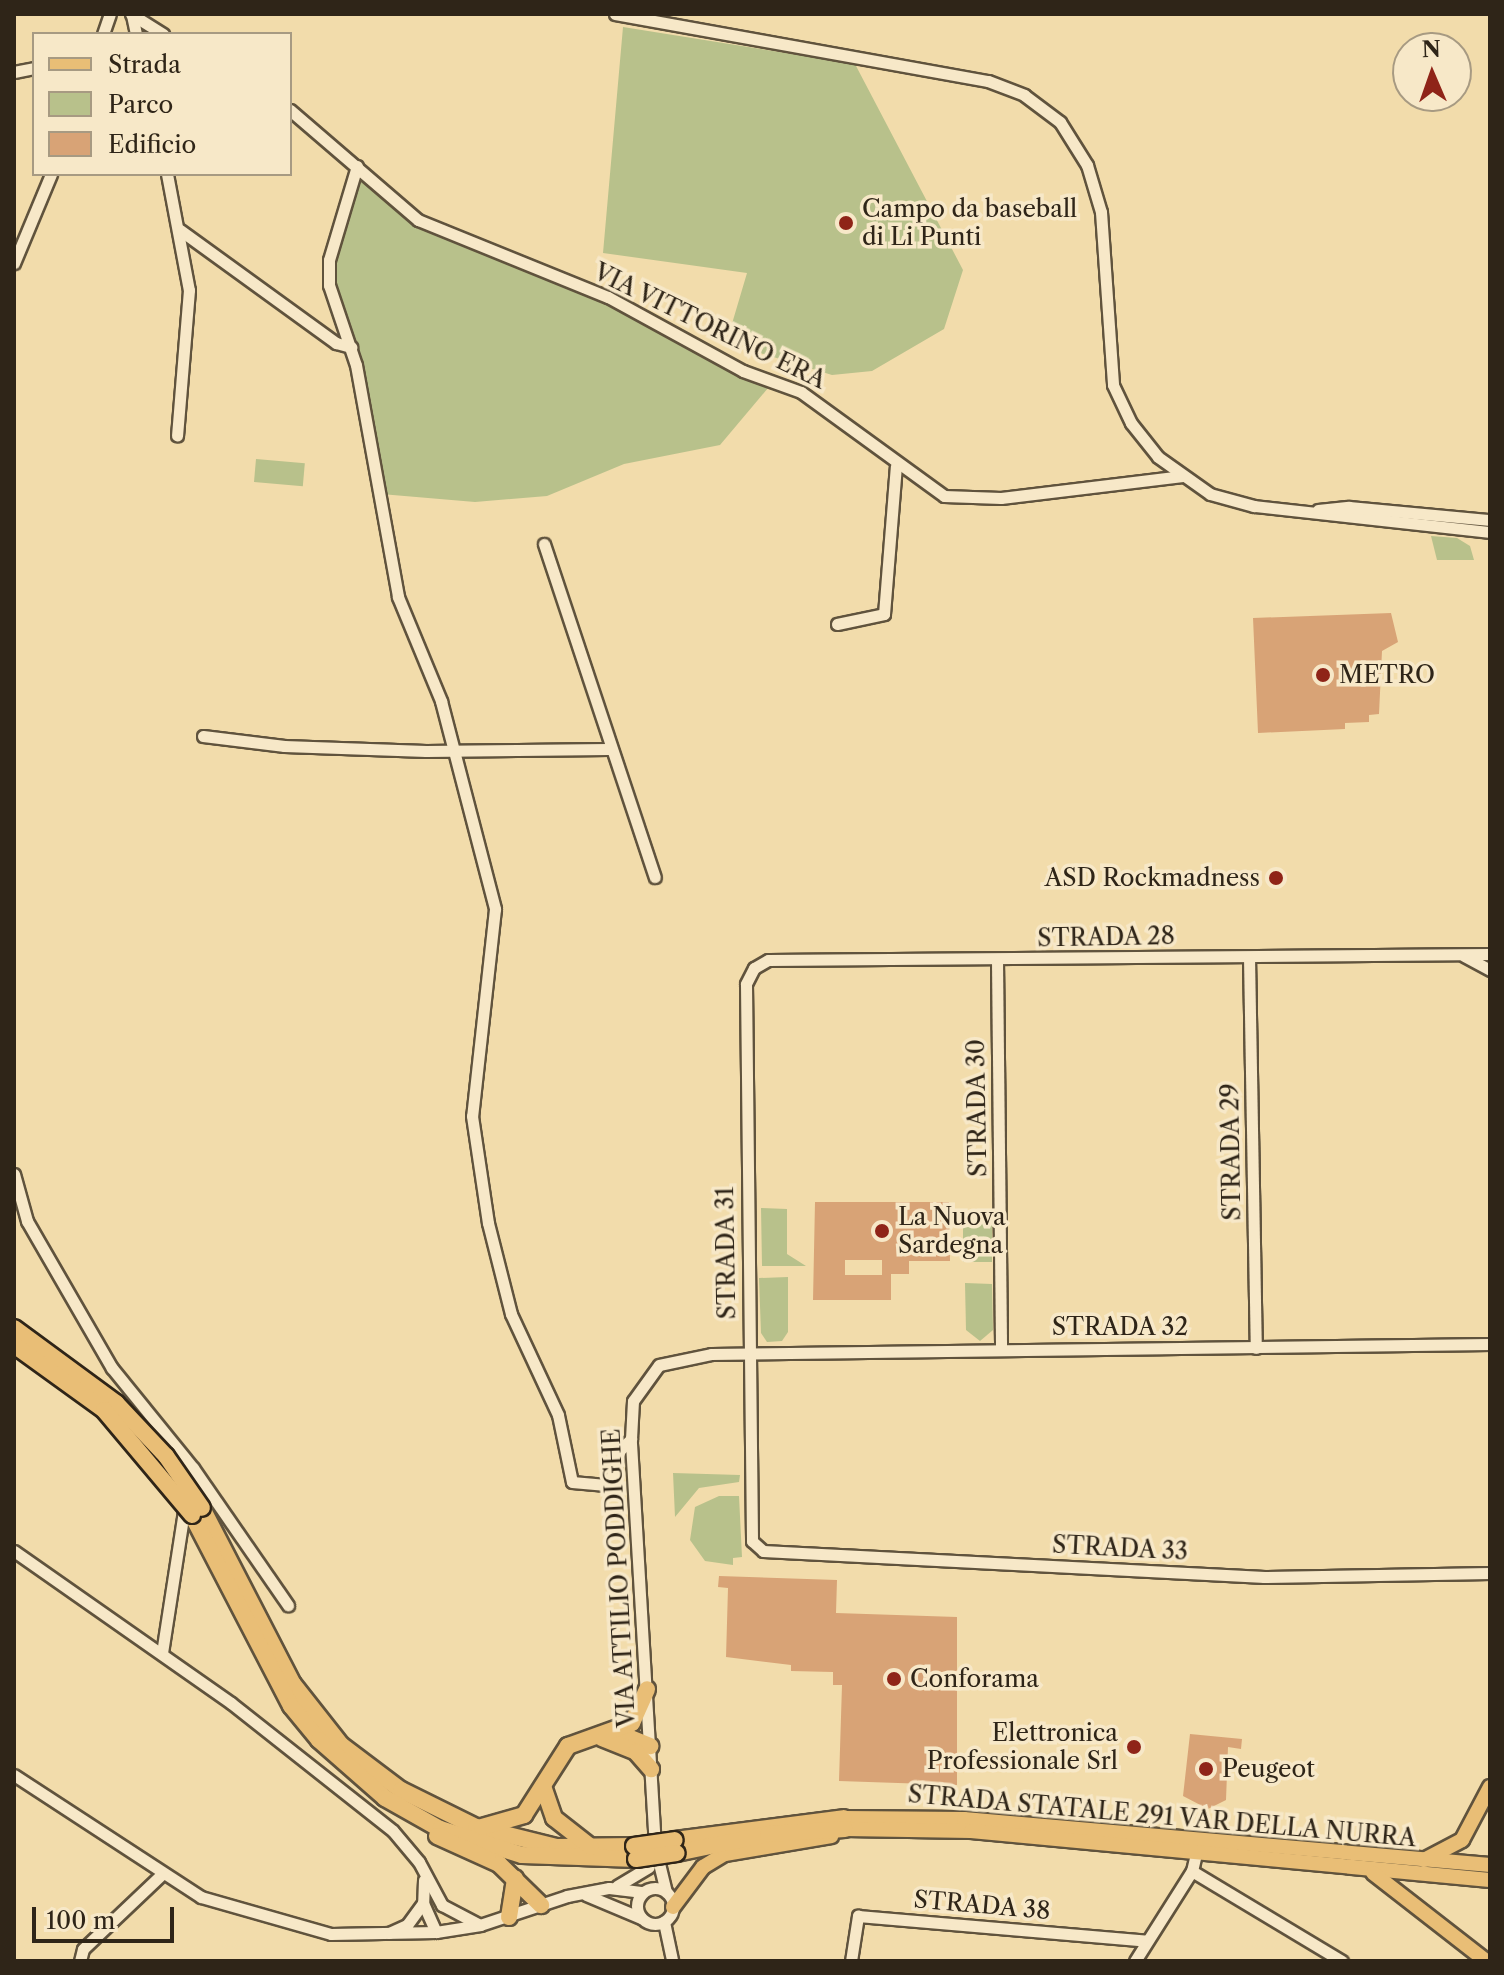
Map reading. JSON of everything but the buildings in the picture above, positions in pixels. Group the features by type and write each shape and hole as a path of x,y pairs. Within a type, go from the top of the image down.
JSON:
{"highway":[{"name":"STRADA STATALE 291 VAR DELLA NURRA","path":"14,1328 116,1403 166,1456 310,1710 341,1745 401,1790 476,1827 524,1842 640,1857"},
{"name":"STRADA STATALE 291 VAR DELLA NURRA","path":"14,1345 104,1410 197,1512 291,1706 341,1761 411,1816 522,1855 640,1857 676,1846 849,1825"},
{"path":"476,1827 524,1815 568,1746 617,1733 632,1723 647,1689"},
{"path":"617,1733 650,1746"},
{"path":"597,1737 636,1752 651,1769"},
{"path":"543,1786 554,1818 595,1849"},
{"path":"411,1816 433,1834 515,1878 541,1905"},
{"path":"509,1917 515,1878"}],"main road":[{"path":"1407,1862 1445,1853 1462,1840 1490,1787"},
{"name":"STRADA STATALE 291 VAR DELLA NURRA","path":"849,1825 964,1819 1407,1862 1490,1865"},
{"path":"673,1907 703,1867 725,1854 849,1825"},
{"name":"STRADA STATALE 291 VAR DELLA NURRA","path":"849,1825 971,1831 1369,1871 1490,1880"},
{"path":"1369,1871 1486,1961"}],"street":[{"path":"131,14 160,32"},
{"path":"621,15 988,81 1024,95 1060,122 1087,165 1101,212 1113,385 1131,423 1183,476 1210,494 1254,506 1490,532"},
{"name":"VIA VITTORINO ERA","path":"292,112 418,220 596,291 743,371 801,392 896,466 944,496 965,500 1183,476"},
{"path":"357,166 328,275 351,347 389,559 441,701 450,748 495,909 472,1116 482,1193 511,1314 553,1400 572,1482 609,1485 620,1450 631,1439"},
{"path":"14,263 50,176"},
{"path":"167,176 189,290 177,436"},
{"path":"180,230 336,343 351,347"},
{"path":"837,624 884,614 896,466"},
{"path":"1306,511 1349,507 1490,520"},
{"path":"544,544 607,724 608,749 655,877"},
{"path":"203,736 284,746 608,749"},
{"name":"STRADA 28","path":"1460,954 1490,970"},
{"name":"STRADA 28","path":"754,968 768,960 997,961 1490,954"},
{"name":"STRADA 29","path":"1249,957 1256,1348"},
{"name":"STRADA 30","path":"997,961 1001,1350"},
{"name":"STRADA 31","path":"752,1541 746,984 754,968"},
{"path":"14,1174 27,1221 112,1368 193,1468 288,1605"},
{"name":"STRADA 32","path":"749,1353 1490,1344"},
{"name":"VIA ATTILIO PODDIGHE","path":"651,1769 631,1439 633,1401 659,1365 683,1356 749,1353"},
{"path":"162,1653 168,1584 193,1468"},
{"name":"STRADA 33","path":"752,1541 763,1551 1200,1575 1490,1573"},
{"path":"14,1551 162,1653 393,1831 424,1875 433,1894 449,1913 480,1925"},
{"path":"651,1769 655,1847 673,1907 664,1922 672,1961"},
{"path":"14,1775 201,1897 261,1919 382,1936 480,1925 541,1905 627,1884 640,1857 655,1847"},
{"path":"1135,1961 1192,1871 1196,1854"},
{"path":"640,1857 644,1891 637,1901 641,1918"},
{"path":"1192,1871 1342,1961"},
{"path":"80,1961 83,1949 162,1874"},
{"path":"424,1875 423,1903 436,1932"},
{"path":"609,1888 666,1892"},
{"path":"433,1894 436,1932"},
{"path":"586,1895 641,1918 664,1922"},
{"path":"382,1936 407,1925 423,1903"},
{"name":"STRADA 38","path":"851,1961 858,1916 1147,1941"}],"green space":[{"path":"623,27 855,64 963,270 944,329 872,371 832,375 757,352 731,327 747,273 603,253"},
{"path":"364,174 421,221 671,326 768,388 720,445 624,464 547,496 475,502 381,494 357,352 333,272 349,188"},
{"path":"256,459 305,463 303,486 254,482"},
{"path":"1431,536 1457,538 1470,546 1474,560 1437,560"},
{"path":"761,1208 787,1209 787,1254 806,1266 762,1266"},
{"path":"963,1212 992,1212 992,1262 963,1262"},
{"path":"788,1277 788,1332 782,1341 767,1342 761,1333 759,1278"},
{"path":"965,1283 992,1284 993,1330 980,1341 966,1330"},
{"path":"673,1473 740,1475 739,1482 699,1488 675,1517"},
{"path":"719,1496 739,1496 742,1557 733,1558 733,1565 705,1561 690,1540 695,1507"}],"place":[{"name":"Campo da baseball di Li Punti","path":"846,223"},
{"name":"METRO","path":"1323,675"},
{"name":"ASD Rockmadness","path":"1276,878"},
{"name":"La Nuova Sardegna","path":"882,1231"},
{"name":"Conforama","path":"894,1679"},
{"name":"Elettronica Professionale Srl","path":"1134,1747"},
{"name":"Peugeot","path":"1206,1769"}]}
